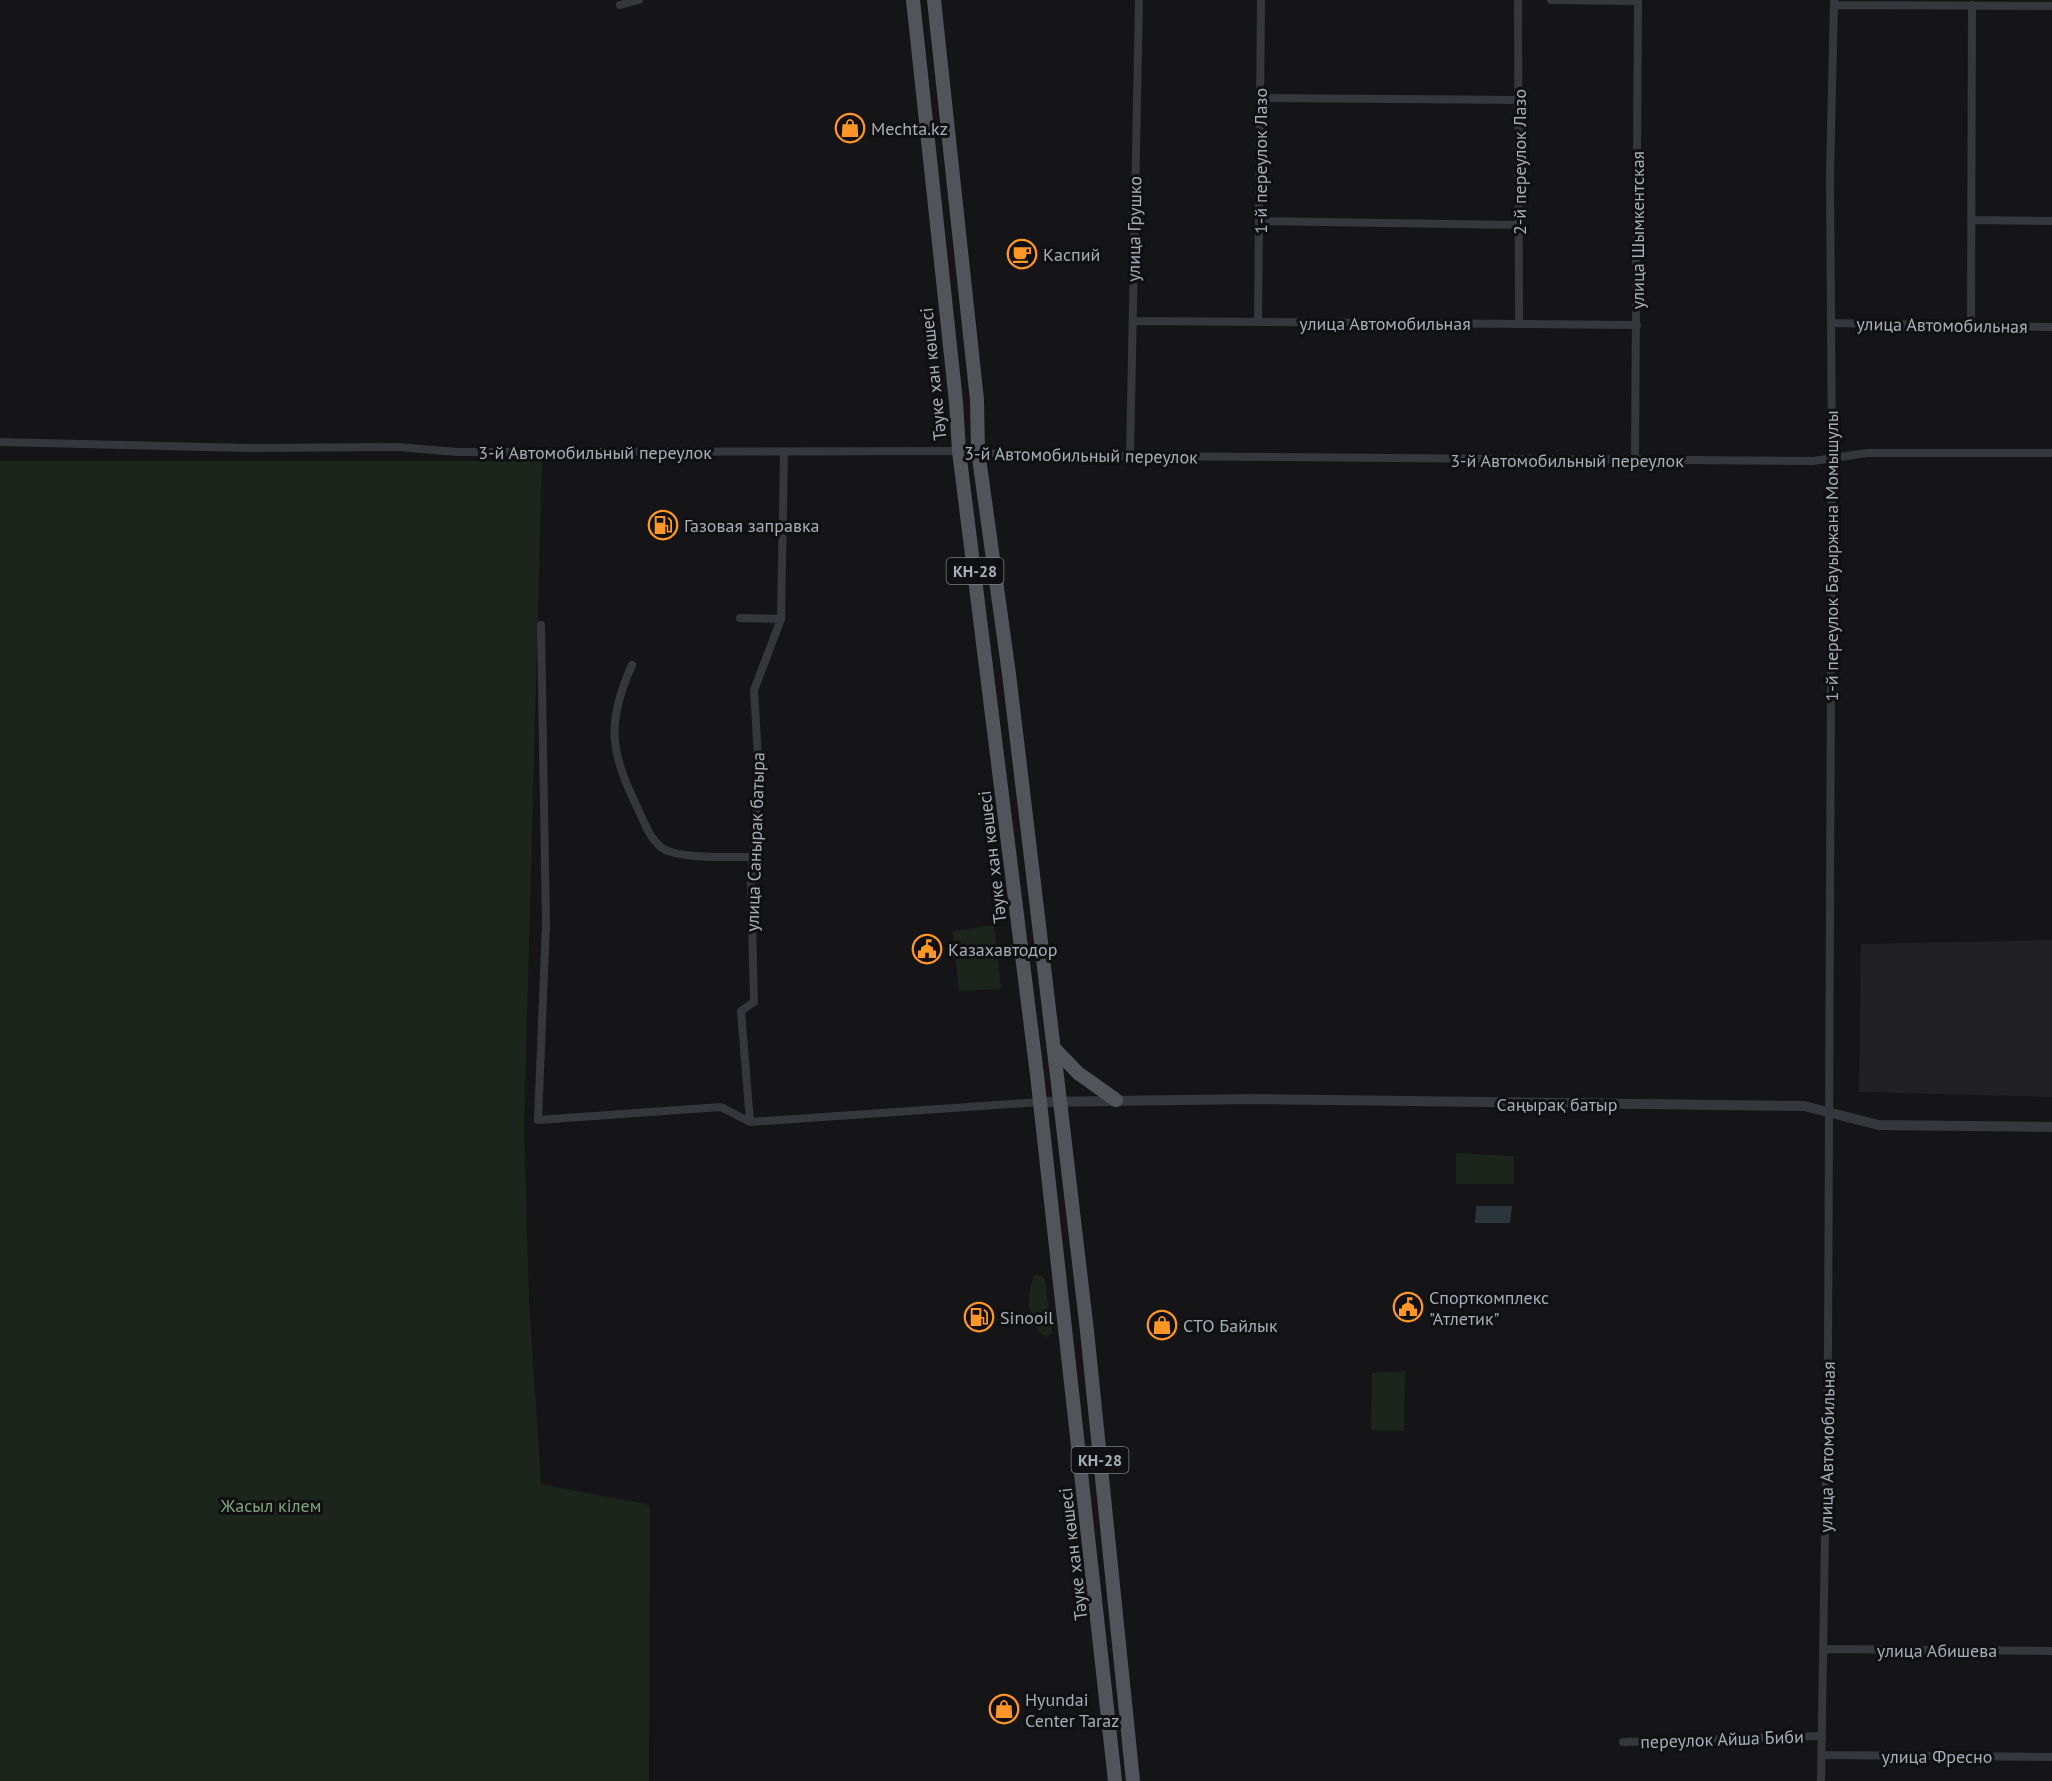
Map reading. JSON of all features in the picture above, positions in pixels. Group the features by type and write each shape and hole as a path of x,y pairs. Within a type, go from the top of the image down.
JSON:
{"main road":[{"name":"Тәуке хан көшесі","path":"913,0 956,402 959,451 1040,1102 1115,1781"},
{"name":"Тәуке хан көшесі","path":"934,0 977,400 978,451 1009,674 1087,1331 1133,1781"},
{"path":"1054,1048 1078,1073 1116,1100"}],"street":[{"path":"620,5 639,0"},
{"name":"улица Грушко","path":"1130,457 1138,0"},
{"name":"1-й переулок Лазо","path":"1258,322 1261,0"},
{"name":"2-й переулок Лазо","path":"1518,0 1519,323"},
{"path":"1551,0 1638,0"},
{"name":"улица Шымкентская","path":"1635,460 1638,0"},
{"path":"1834,3 2052,6"},
{"name":"1-й переулок Бауыржана Момышулы","path":"1828,1112 1834,3"},
{"path":"1971,326 1972,6"},
{"path":"1260,98 1519,100"},
{"path":"1971,220 2052,221"},
{"path":"1259,221 1518,225"},
{"name":"улица Автомобильная","path":"1133,321 1519,323 1637,326"},
{"name":"улица Автомобильная","path":"1831,323 2052,327"},
{"name":"3-й Автомобильный переулок","path":"0,442 397,447 457,452 978,451 1002,454 1130,457 1813,461 1867,453 2052,453"},
{"name":"улица Санырак батыра","path":"750,1122 741,1011 754,1002 751,882 759,774 754,690 782,619 784,452"},
{"path":"740,618 782,619"},
{"path":"541,625 546,925 538,1120 721,1107 750,1122 1040,1102"},
{"path":"632,665 614,720 615,757 649,833 663,849 697,856 753,857"},
{"name":"Саңырақ батыр","path":"1040,1102 1252,1099 1531,1105 1576,1102 1804,1106 1879,1125 2052,1126"},
{"name":"улица Автомобильная","path":"1821,1781 1828,1349 1828,1112"},
{"name":"улица Абишева","path":"1823,1649 2052,1651"},
{"name":"переулок Айша Биби","path":"1623,1743 1822,1736"},
{"name":"улица Фресно","path":"1822,1755 2052,1757"}],"shaded area":[{"path":"2052,940 2052,1097 1859,1092 1861,944"},
{"path":"1476,1206 1512,1206 1510,1223 1475,1223"}],"green space":[{"name":"Жасыл кілем","path":"0,461 542,461 524,1129 529,1301 541,1484 650,1505 649,1781 0,1781"},
{"path":"994,925 1001,989 959,991 953,931"},
{"path":"1456,1153 1514,1156 1514,1184 1456,1184"},
{"path":"1035,1275 1042,1276 1045,1280 1052,1333 1047,1337 1035,1326 1030,1310 1030,1291"},
{"path":"1405,1371 1404,1431 1371,1430 1372,1373"}],"place":[{"name":"Mechta.kz","path":"850,128"},
{"name":"Каспий","path":"1022,254"},
{"name":"Газовая заправка","path":"663,525"},
{"name":"Казахавтодор","path":"927,949"},
{"name":"Спорткомплекс \"Атлетик\"","path":"1408,1307"},
{"name":"Sinooil","path":"979,1317"},
{"name":"СТО Байлык","path":"1162,1325"},
{"name":"Hyundai Center Taraz","path":"1004,1709"}]}
